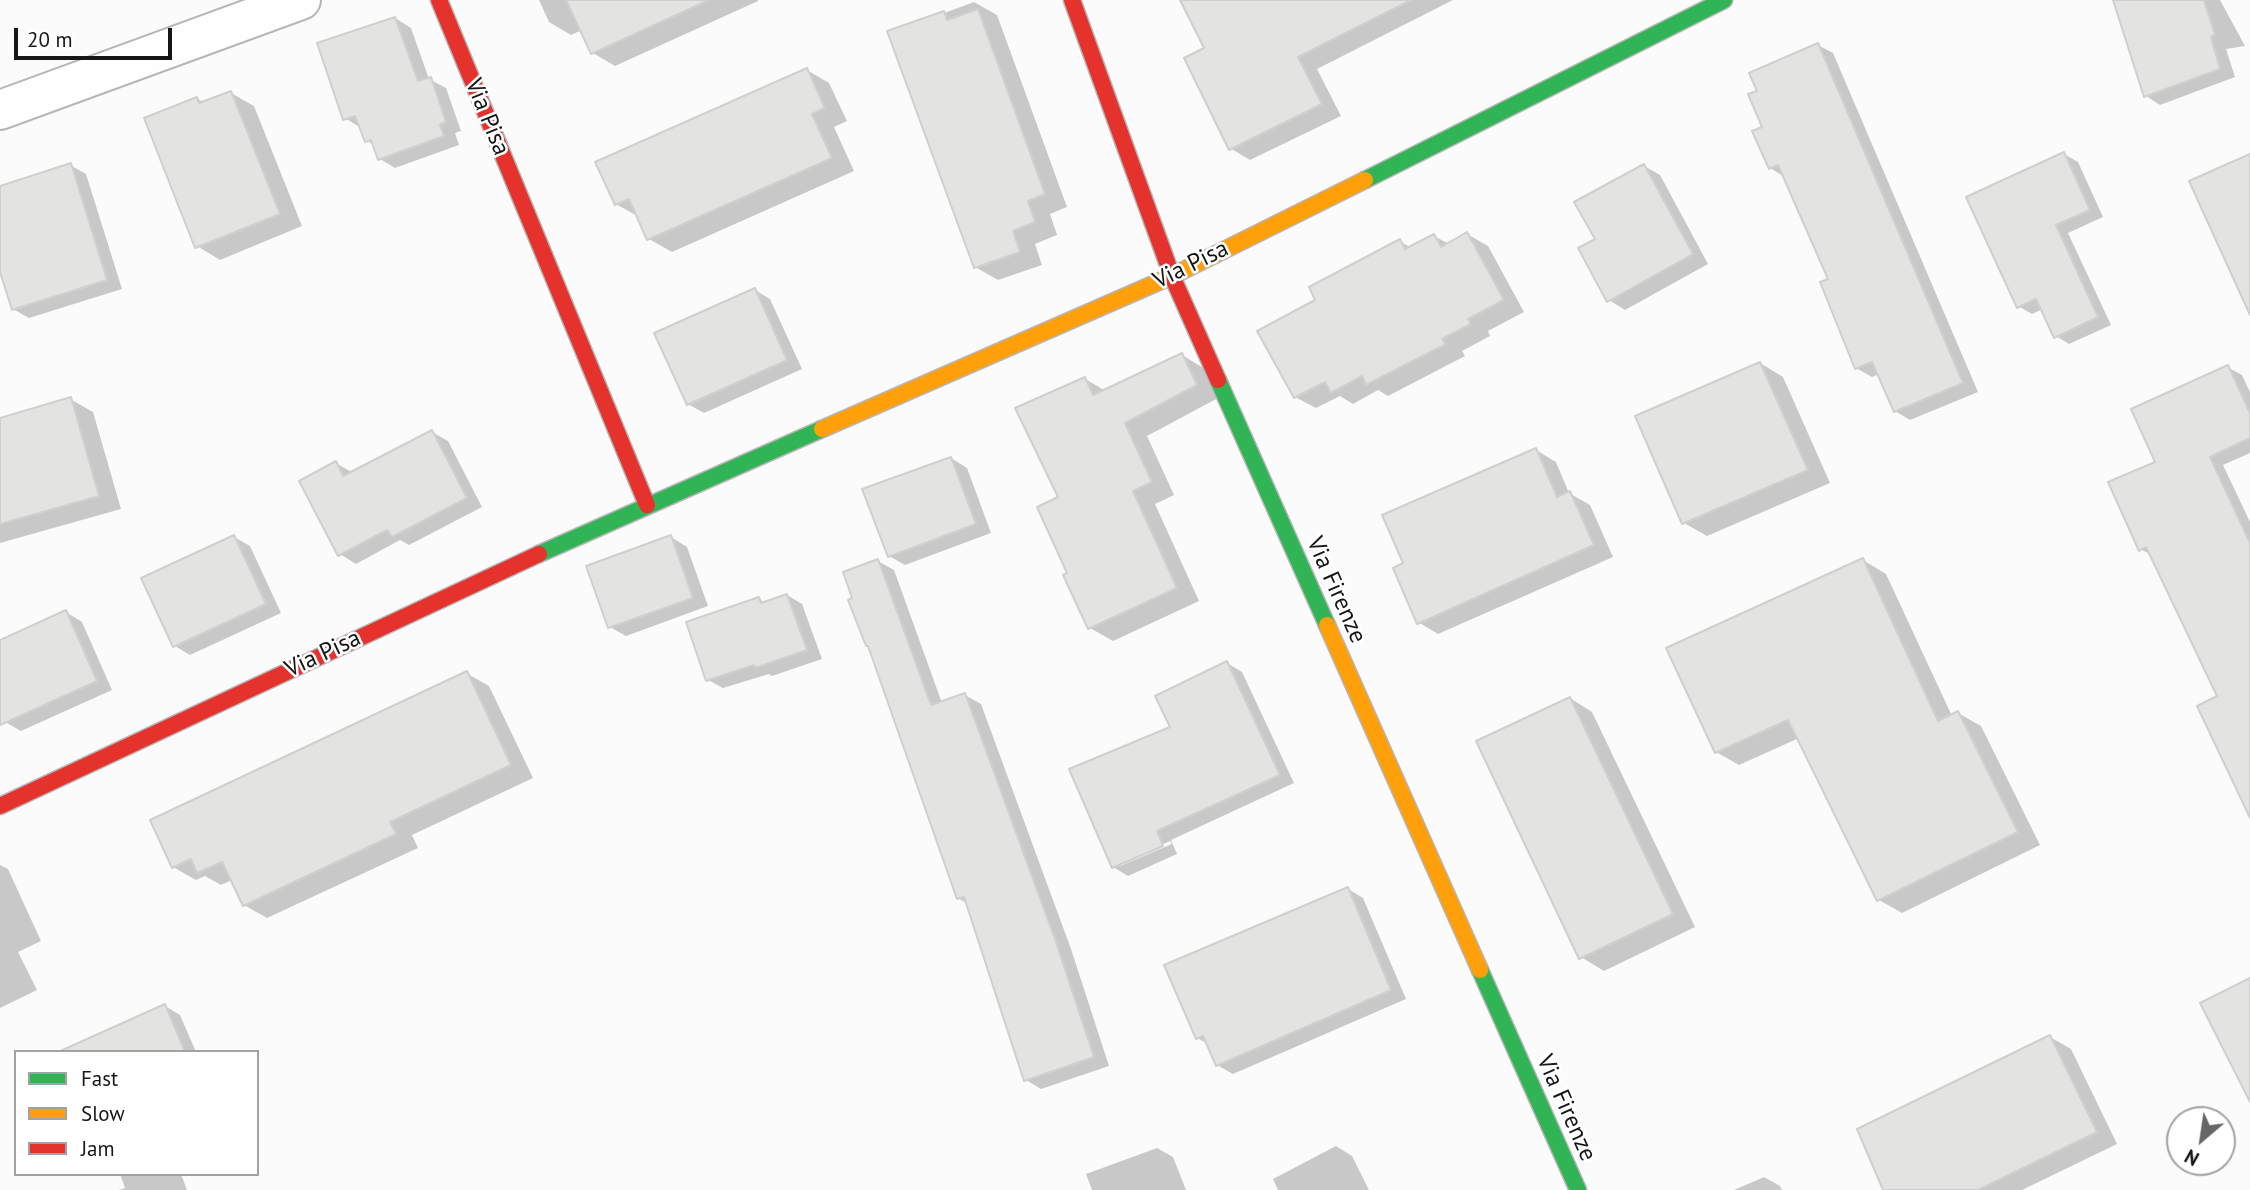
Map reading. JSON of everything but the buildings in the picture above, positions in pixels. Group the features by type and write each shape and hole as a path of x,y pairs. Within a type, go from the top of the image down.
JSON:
{"street":[{"path":"0,110 301,0"},
{"name":"Via Pisa","path":"439,0 647,505"},
{"name":"Via Firenze","path":"1072,0 1172,276 1578,1190"},
{"name":"Via Pisa","path":"0,806 375,629 647,505 1172,276 1724,0"}],"traffic: fast":[{"path":"1365,180 1724,0"},
{"path":"1218,380 1327,625"},
{"path":"539,554 822,429"},
{"path":"1480,970 1578,1190"}],"traffic: slow":[{"path":"822,429 1172,276 1365,180"},
{"path":"1327,625 1480,970"}],"traffic: jam":[{"path":"439,0 647,505"},
{"path":"1072,0 1172,276 1218,380"},
{"path":"0,806 539,554"}]}
